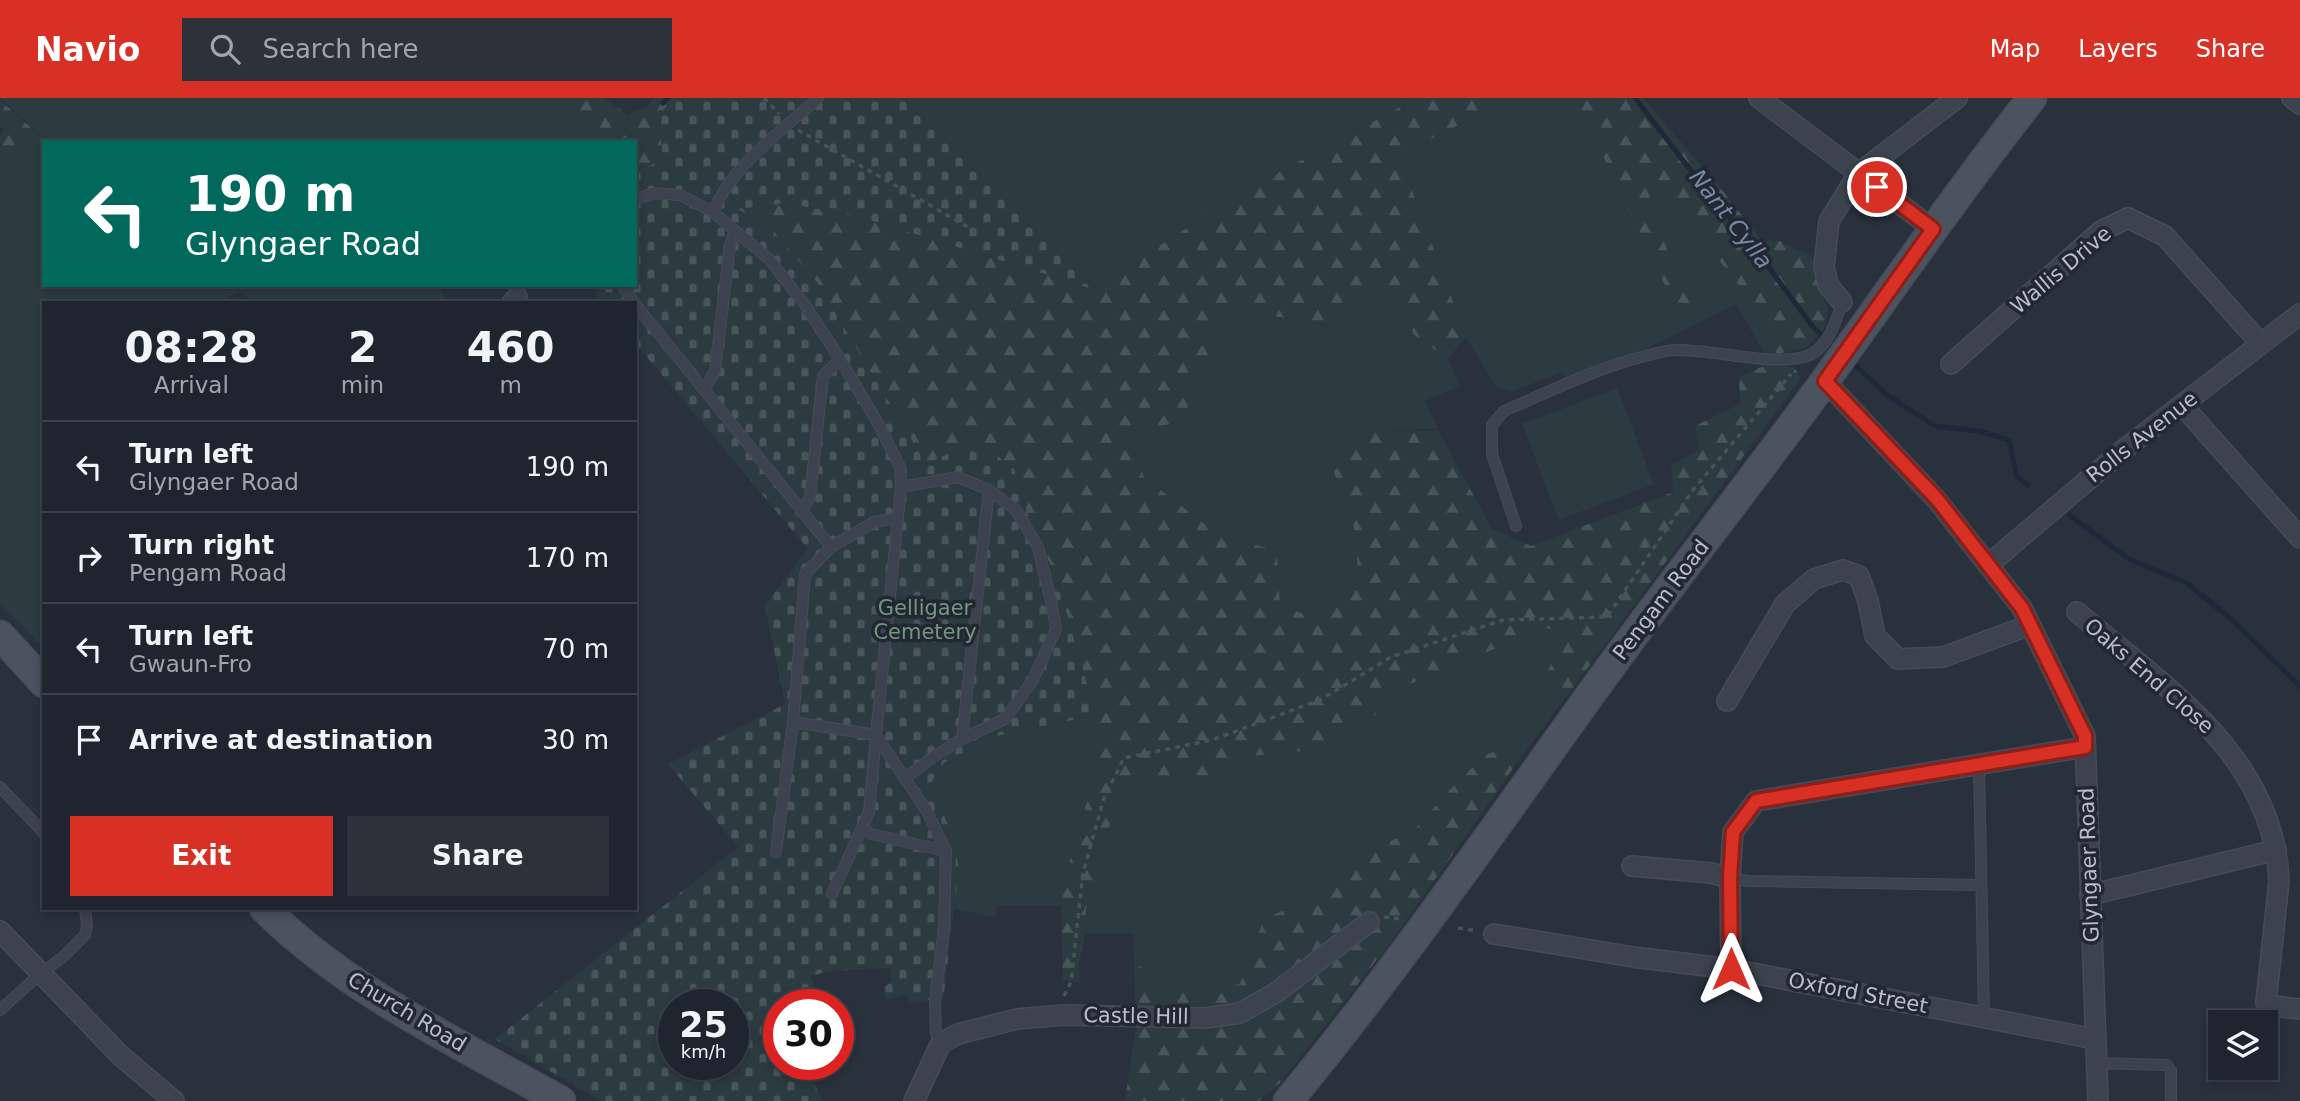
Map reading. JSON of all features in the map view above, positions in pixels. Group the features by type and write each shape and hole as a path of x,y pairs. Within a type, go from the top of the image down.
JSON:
{"main road":[{"name":"Pengam Road","path":"1288,1101 1391,972 1609,668 1825,381 1933,229 2032,98"},
{"path":"0,635 42,681"},
{"name":"Church Road","path":"266,910 324,961 388,1004 561,1101"}],"street":[{"path":"1759,98 1933,229"},
{"path":"1842,302 1828,285 1824,267 1829,222 1859,173 1957,98"},
{"path":"2292,98 2300,104"},
{"name":"Wallis Drive","path":"1951,364 2101,231 2128,218 2165,236 2261,344"},
{"name":"Rolls Avenue","path":"1988,565 2122,451 2300,314"},
{"name":"Glyngaer Road","path":"1825,381 1937,499 2022,608 2085,736 2098,1101"},
{"path":"2182,405 2296,525"},
{"path":"1727,701 1785,604 1814,579 1843,570 1859,576 1868,601 1875,636 1898,659 1943,657 2030,625"},
{"name":"Oaks End Close","path":"2077,612 2204,720 2234,757 2258,793 2276,850 2279,881 2266,1002 2273,1006 2300,1009"},
{"path":"1731,969 1730,878 1733,832 1756,801 2085,747"},
{"path":"2090,895 2276,850"},
{"path":"1632,866 1711,873 1730,878"},
{"name":"Castle Hill","path":"941,1043 958,1034 1017,1020 1064,1015 1205,1017 1240,1013 1278,992 1369,922"},
{"path":"0,931 121,1056 174,1101"},
{"name":"Oxford Street","path":"1494,934 1633,957 1731,969 2095,1039"},
{"path":"914,1101 941,1043"}],"lane":[{"path":"713,212 722,192 743,166 818,98"},
{"path":"637,198 654,193 680,195 713,212 769,260 805,305 840,359 900,467 901,487 869,812 832,894"},
{"path":"704,390 715,371 730,245 735,232"},
{"path":"1516,526 1492,454 1492,425 1504,411 1626,360 1672,349 1779,360 1806,357 1822,344 1834,328 1842,302"},
{"path":"637,306 831,547"},
{"path":"801,512 810,497 823,376 840,359"},
{"path":"901,487 958,477 989,490 1016,510 1038,547 1056,629 1032,682 1006,719 962,739 905,778"},
{"path":"962,739 989,490"},
{"path":"776,852 793,722 805,574 831,547 874,522 897,518"},
{"path":"793,722 876,735 928,813 946,851 944,928 935,1001 936,1033 941,1043"},
{"path":"1979,764 1984,1018"},
{"path":"0,787 42,831"},
{"path":"863,827 871,834 946,851"},
{"path":"1730,878 1746,881 1981,885"},
{"path":"0,1010 85,935 85,910"},
{"path":"2096,1063 2167,1065 2171,1071 2171,1101"}],"path":[{"path":"764,98 789,125 968,227"},
{"path":"1064,1015 1064,995 1071,982 1083,873 1104,798 1124,758 1212,740 1320,700 1391,657 1503,620 1607,617 1693,490 1792,372"}],"green space":[{"path":"0,98 563,98 610,139 610,140 45,140"},
{"path":"563,98 604,98 628,115 648,106 654,98 676,98 660,113 662,158 709,190 637,174 637,140 610,139"},
{"name":"Gelligaer Cemetery","path":"676,98 902,98 1093,289 857,216 786,203 738,209 775,233 816,281 926,464 954,451 992,452 1014,469 1029,518 1056,577 1096,715 1001,735 944,763 930,785 951,831 959,868 943,1001 910,1003 906,994 886,1000 883,988 891,982 891,968 830,971 811,976 816,989 763,989 763,1080 812,1080 823,1101 601,1101 495,1039 738,847 668,764 785,704 765,605 808,549 637,345 637,301 601,301 591,287 637,287 637,175 662,158 660,113"},
{"path":"902,98 1417,98 1239,194 1093,289"},
{"path":"1417,98 1512,98 1399,155 1466,337 1448,359 1413,334 1400,287 1366,288 1331,326 1217,306 1207,367 1181,420 1128,438 1144,477 1221,537 1277,550 1280,606 1323,620 1359,581 1354,527 1333,470 1367,431 1438,430 1492,529 1531,546 1673,492 1671,466 1699,450 1695,426 1740,404 1739,377 1766,365 1794,367 1801,378 1573,688 1559,696 1541,683 1557,653 1559,630 1544,628 1398,689 1382,710 1324,749 1251,756 1208,779 1152,776 1123,792 1102,846 1086,910 1079,964 1080,982 1063,981 1061,906 1073,844 1096,775 1096,715 1056,577 1029,518 1014,469 954,451 926,464 816,281 737,208 786,203 857,216 1093,289 1239,194"},
{"path":"1512,98 1575,98 1693,303 1652,218 1647,179 1666,193 1745,293 1777,354 1763,351 1736,304 1648,348 1567,381 1561,373 1510,392 1495,386 1466,337 1399,155"},
{"path":"1575,98 1643,98 1761,240 1780,241 1813,257 1817,283 1828,310 1824,329 1805,348 1777,354 1745,293 1666,193 1648,180 1652,218 1694,303 1676,308"},
{"path":"0,100 45,140 42,140 42,160 24,144 0,165 0,134 4,130 0,126"},
{"path":"24,143 42,160 42,287 438,287 448,301 250,301 241,291 228,297 229,301 42,301 42,646 0,604 0,165"},
{"path":"1366,287 1400,287 1413,334 1448,359 1459,386 1425,401 1438,429 1367,431 1333,470 1354,527 1359,581 1324,620 1280,606 1277,550 1221,537 1144,477 1128,438 1181,420 1207,367 1216,306 1331,326"},
{"path":"1617,388 1654,484 1559,520 1522,424"},
{"path":"1544,627 1559,630 1557,653 1541,683 1559,696 1573,688 1516,764 1505,748 1487,754 1457,782 1416,828 1351,862 1312,900 1264,918 1240,984 1203,989 1151,988 1145,972 1134,959 1133,933 1085,934 1093,879 1123,792 1152,776 1208,779 1251,756 1324,749 1382,710 1397,689"},
{"path":"1096,715 1096,775 1073,844 1061,906 997,906 995,917 954,909 959,868 930,785 944,763 1001,735"},
{"path":"1505,748 1516,764 1394,938 1281,1082 1259,1101 1125,1101 1136,1028 1134,959 1145,972 1151,988 1203,989 1240,984 1264,918 1312,900 1351,862 1416,828 1457,782 1487,754"}],"waterway":[{"path":"663,103 668,98"},
{"name":"Nant Cylla","path":"1635,98 1708,193 1747,238 1813,327 1826,339"},
{"name":"Nant Cylla","path":"1856,366 1887,395 1935,426 1979,431 2009,440 2017,477 2028,485"},
{"name":"Nant Cylla","path":"2069,515 2129,559 2187,583 2231,619 2300,686"}],"route":[{"path":"1731,969 1730,878 1733,832 1756,801 2085,747 2085,736 2022,608 1937,499 1825,381 1933,229 1877,187"}]}
